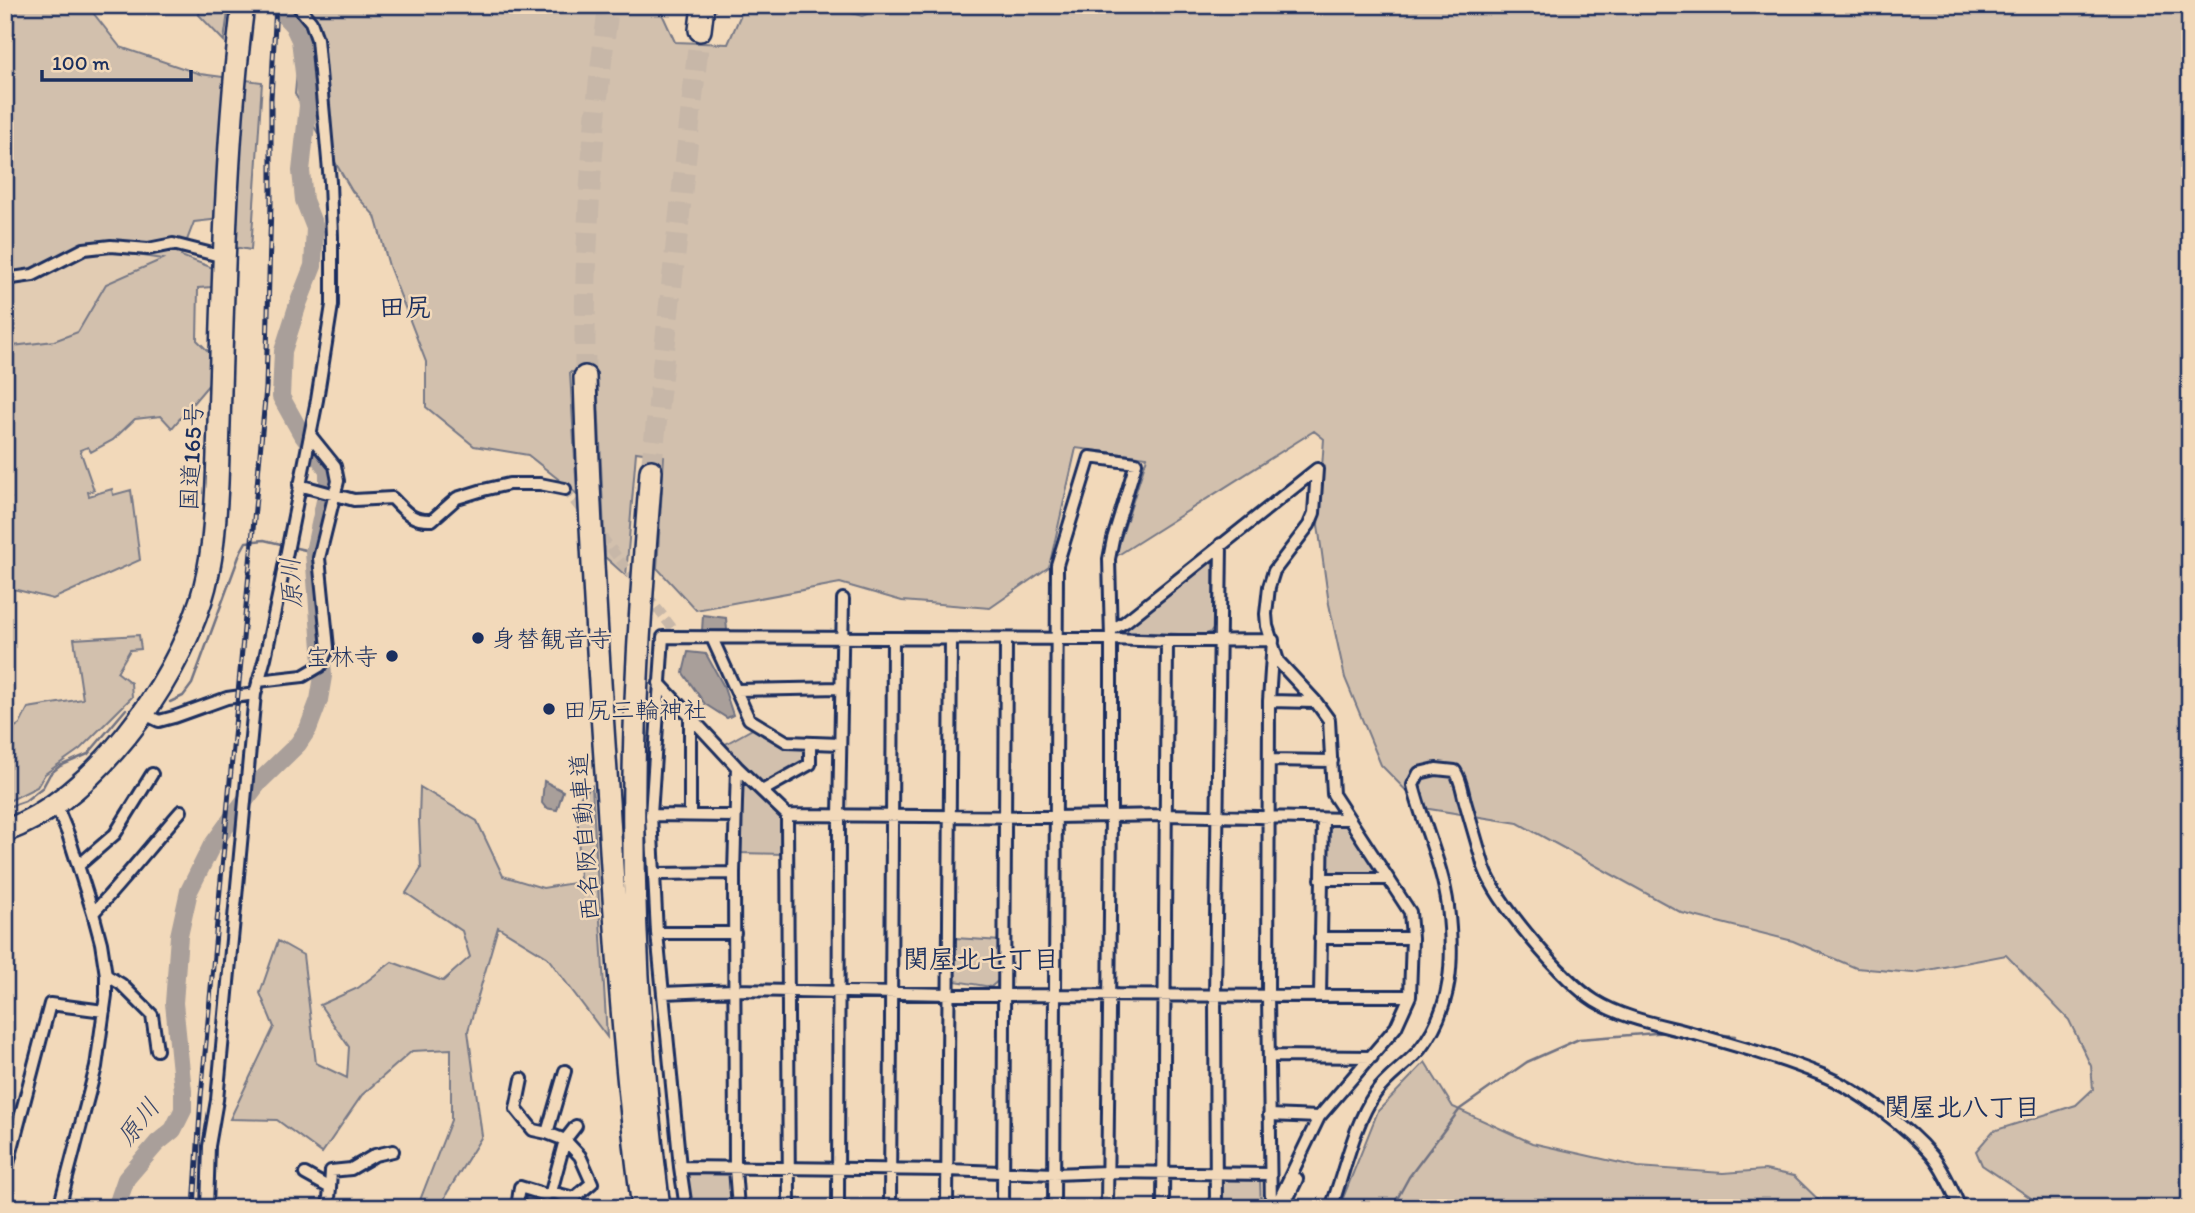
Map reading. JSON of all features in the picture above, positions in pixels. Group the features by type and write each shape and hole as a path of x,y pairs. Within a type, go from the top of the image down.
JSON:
{"highway":[{"name":"国道165号","path":"5,831 56,804 95,771 120,742 157,693 201,601 214,536 218,483 229,154 243,5"},
{"path":"700,30 702,5"},
{"name":"西名阪自動車道","path":"585,377 591,553 617,949 643,1208"},
{"name":"西名阪自動車道","path":"651,471 636,698 634,854 640,1000 659,1208"}],"street":[{"path":"207,1208 209,1146 218,1087 255,694 265,658 310,435 332,305 330,182 317,39 311,22 297,5"},
{"path":"5,279 33,275 91,248 111,246 148,249 173,244 224,257"},
{"path":"258,681 303,676 320,666 328,648 319,558 338,481 335,466 310,435"},
{"path":"1054,1208 1057,565 1090,457 1136,463 1109,559 1111,815 1107,1208"},
{"path":"1111,634 1317,469 1314,513 1309,525 1274,571 1269,587 1267,626 1278,660 1329,720 1333,794 1410,912 1412,937 1409,996 1396,1027 1319,1117 1273,1208"},
{"path":"299,485 354,500 392,498 419,521 432,520 457,498 509,484 540,484 565,489"},
{"path":"1216,1208 1215,997 1221,544"},
{"path":"838,1208 840,688 843,599"},
{"path":"686,1208 657,933 654,874 652,815 663,637 1058,639 1111,634 1167,641 1273,640"},
{"path":"712,638 749,719 787,742 840,744"},
{"path":"890,1208 893,639"},
{"path":"947,1208 951,639"},
{"path":"1003,1208 1006,639"},
{"path":"1273,640 1269,701 1268,996 1270,1174 1273,1208"},
{"path":"1163,1208 1167,641"},
{"path":"659,683 737,767 787,815 1165,815 1348,819"},
{"path":"737,690 840,688"},
{"path":"142,713 159,721 226,698 255,694"},
{"path":"1269,701 1316,702"},
{"path":"690,717 690,815"},
{"path":"762,791 810,764 810,743"},
{"path":"1269,760 1332,761"},
{"path":"737,767 734,873 735,1168 738,1208"},
{"path":"1331,1208 1355,1136 1375,1093 1420,1049 1440,1020 1449,985 1451,942 1448,904 1413,785 1419,773 1436,769 1455,771 1462,782 1465,803 1485,869 1499,897 1570,980 1595,1000 1624,1014 1824,1075 1866,1099 1933,1157 1960,1208"},
{"path":"78,866 115,834 152,774"},
{"path":"56,804 102,943 106,975 96,1067 59,1208"},
{"path":"93,913 181,811"},
{"path":"652,815 735,816"},
{"path":"787,815 789,1208"},
{"path":"1320,996 1323,819"},
{"path":"654,874 734,873"},
{"path":"1321,879 1388,878"},
{"path":"657,933 735,933"},
{"path":"1320,938 1412,937"},
{"path":"106,975 121,984 152,1014 157,1050"},
{"path":"663,993 735,990 1056,996 1409,996"},
{"path":"5,1175 50,1004 104,1011"},
{"path":"1269,1056 1372,1057"},
{"path":"547,1133 565,1071"},
{"path":"517,1208 520,1187 546,1195 551,1192 574,1198 592,1184 580,1156 565,1140 533,1130 516,1109 522,1079"},
{"path":"1269,1115 1319,1117"},
{"path":"551,1192 565,1140 576,1126"},
{"path":"328,1208 331,1171 351,1169 375,1155 393,1151"},
{"path":"680,1167 1054,1174 1270,1174"},
{"path":"304,1174 330,1188"},
{"path":"1283,1208 1297,1179"}],"shaded area":[{"path":"5,5 94,5 94,14 120,47 200,74 262,82 251,250 234,247 220,219 194,222 181,256 213,268 212,287 198,288 197,340 213,356 210,383 172,428 161,416 135,419 113,440 91,452 88,447 80,450 94,490 88,492 89,496 112,489 113,495 131,490 140,560 53,599 5,587 5,500 10,498 5,496 5,347 54,341 78,332 106,284 163,259 91,248 58,264 5,279"},
{"path":"200,5 229,5 224,41 199,15"},
{"path":"303,5 658,5 675,42 728,44 745,5 823,5 862,16 891,5 2190,5 2190,1208 2053,1208 2037,1202 1982,1165 1976,1151 1993,1131 2076,1105 2093,1089 2091,1066 2069,1020 2006,955 1913,973 1856,968 1793,941 1682,913 1518,823 1423,808 1381,765 1345,678 1329,604 1318,525 1324,439 1314,431 1115,557 1147,457 1076,448 1049,567 990,608 902,601 840,583 696,610 657,568 664,456 636,452 626,576 605,557 597,373 570,372 577,494 528,455 474,446 426,407 426,362 389,266 375,216 352,191 295,94"},
{"path":"91,248 165,258 106,284 78,332 54,341 5,347 5,279"},
{"path":"1208,558 1213,562 1211,632 1204,635 1128,632 1126,625"},
{"path":"703,615 726,618 727,630 702,631"},
{"path":"139,635 141,649 130,650 117,672 131,683 132,697 80,749 45,774 37,787 5,803 5,733 20,724 28,708 83,699 74,639"},
{"path":"688,652 706,654 723,685 733,715 727,718 705,704 683,673"},
{"path":"756,727 807,746 806,762 762,788 722,746"},
{"path":"740,774 783,815 783,854 738,853"},
{"path":"544,781 563,791 557,810 546,808 542,803"},
{"path":"592,786 607,1037 547,957 498,927 468,1031 482,1136 447,1193 441,1208 417,1208 451,1120 451,1049 412,1051 362,1095 322,1153 277,1120 230,1119 274,1027 260,993 278,941 303,955 316,1063 347,1078 349,1047 320,1005 358,988 392,962 443,981 470,957 462,931 406,893 421,869 420,787 477,821 503,876 543,888 580,882 577,800"},
{"path":"1331,822 1347,825 1380,873 1328,873 1323,868 1326,826"},
{"path":"955,938 1001,941 1001,978 991,987 955,981"},
{"path":"1425,1062 1453,1107 1532,1143 1638,1167 1723,1173 1765,1170 1794,1176 1827,1208 1339,1208 1378,1111"},
{"path":"685,1170 730,1172 733,1208 691,1208"},
{"path":"1219,1175 1260,1179 1261,1208 1218,1208"}],"waterway":[{"name":"原川","path":"116,1208 126,1179 157,1143 173,1130 183,1110 174,1003 179,936 189,891 211,847 237,811 259,782 298,744 308,729 319,700 323,676 314,552 328,487 328,470 301,433 281,397 283,351 313,266 315,228 304,200 301,171 308,106 300,40 293,25 274,5"},
{"path":"170,702 183,696 192,684 246,542 264,540 285,545"},
{"path":"292,547 314,552"},
{"path":"5,808 25,801 43,787 50,774 60,766 88,754 126,709"},
{"path":"1392,1208 1409,1177 1460,1109 1527,1062 1579,1039 1669,1032"},
{"path":"1714,1034 1735,1036"}],"tunnel":[{"path":"585,377 590,191 609,5"},
{"path":"651,471 700,30"},
{"path":"565,489 680,638"}],"railway":[{"path":"194,1208 201,1097 266,388 271,98 276,5"}],"place":[{"name":"身替観音寺","path":"478,638"},
{"name":"宝林寺","path":"392,656"},
{"name":"田尻三輪神社","path":"549,709"}],"district":[{"name":"田尻","path":"405,307"},
{"name":"関屋北七丁目","path":"981,959"},
{"name":"関屋北八丁目","path":"1962,1107"}]}
